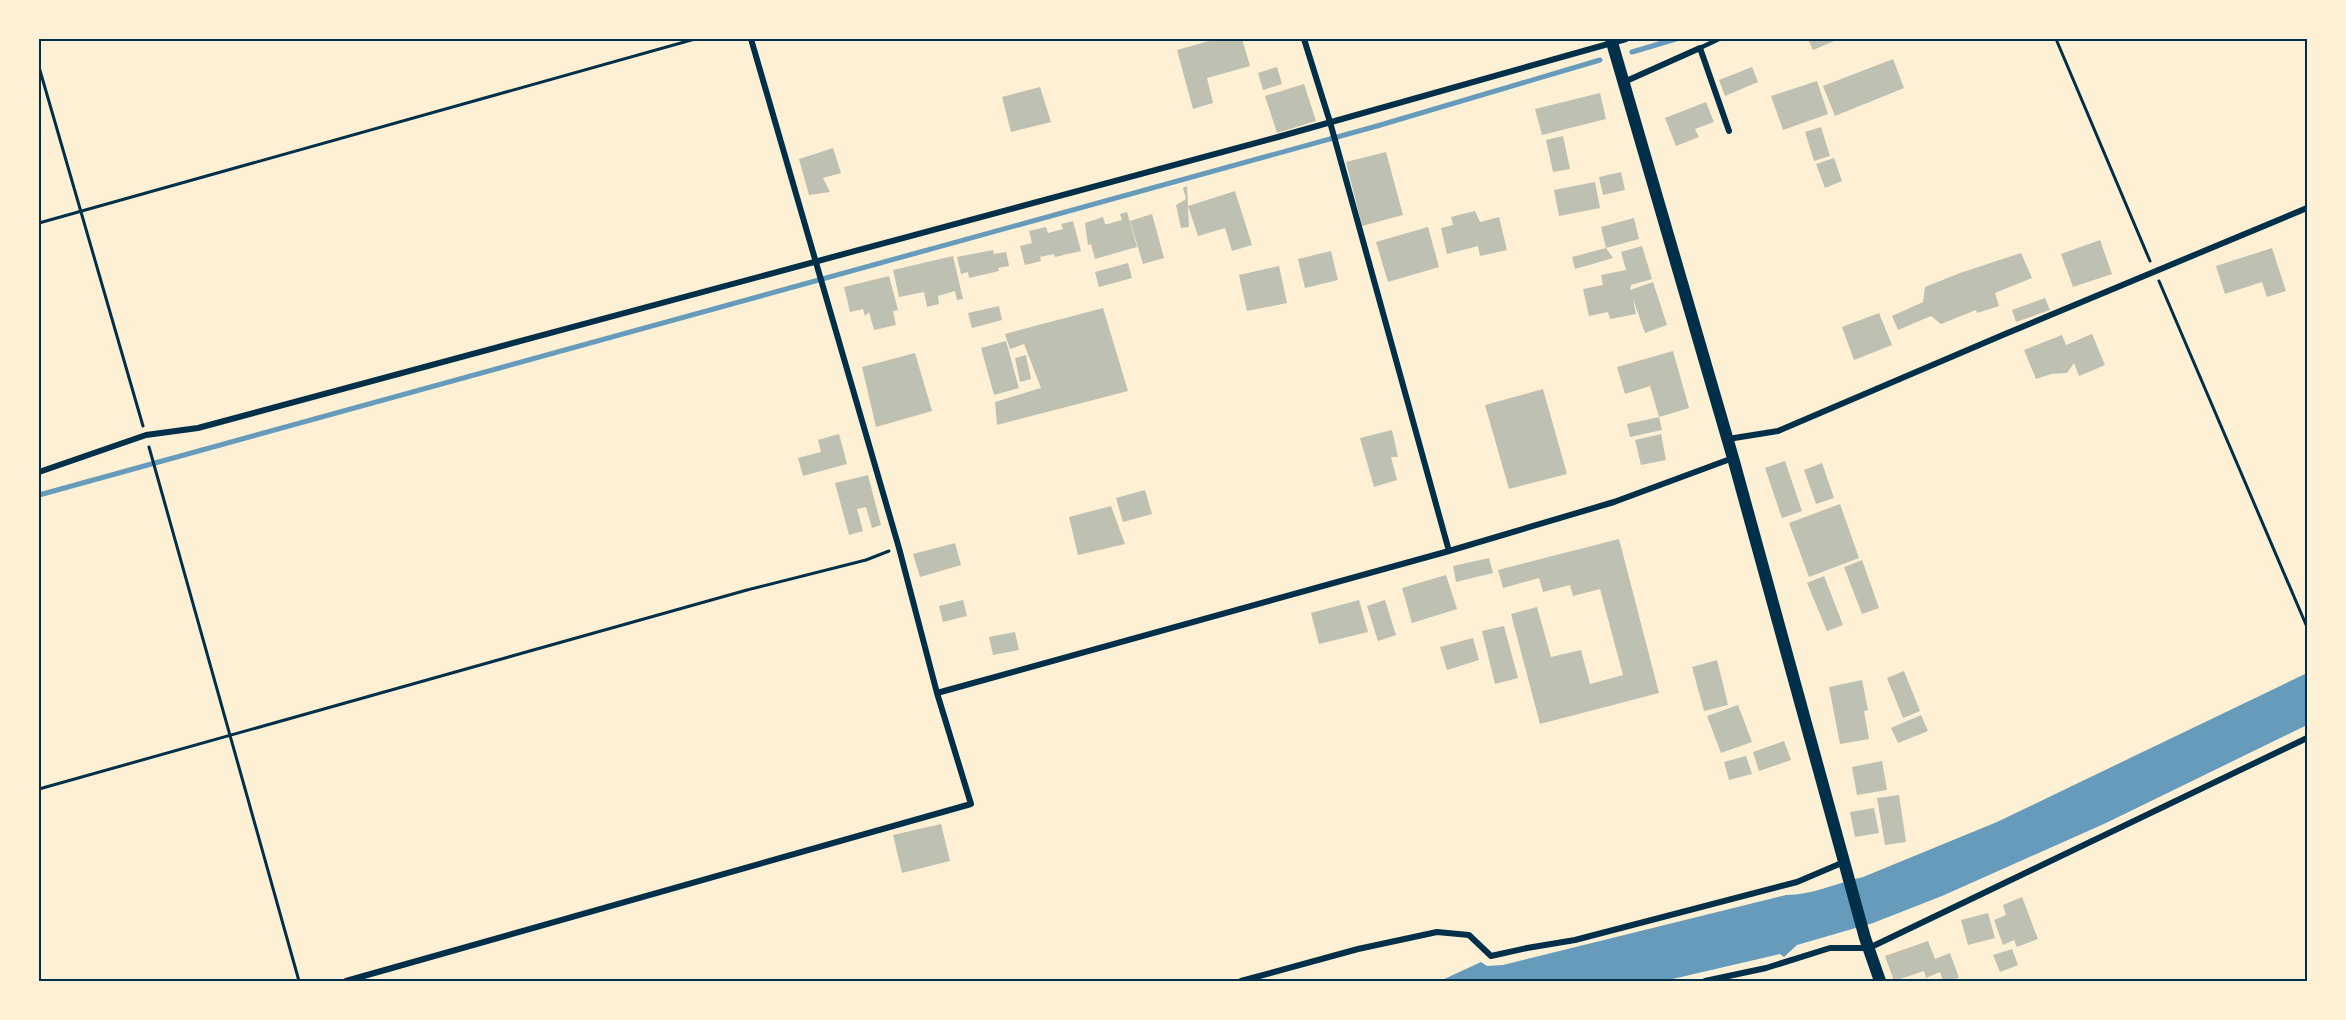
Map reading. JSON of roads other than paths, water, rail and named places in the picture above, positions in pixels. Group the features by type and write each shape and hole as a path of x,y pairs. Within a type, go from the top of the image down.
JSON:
{"main road":[{"path":"1612,41 1728,440 1844,862 1880,981"}],"street":[{"path":"346,981 971,804 937,693 899,548 751,39"},
{"path":"1304,39 1330,122 1449,551"},
{"path":"39,472 146,435 198,428 1330,122 1612,41 1626,39"},
{"path":"1623,82 1700,48 1729,131"},
{"path":"1728,440 1778,431 2307,208"},
{"path":"937,693 1449,551 1614,502 1733,458"},
{"path":"1705,981 1766,968 1830,948 1867,943 2307,738"},
{"path":"1241,981 1358,949 1437,932 1469,935 1491,956 1575,940 1797,882 1844,862"}],"lane":[{"path":"1700,48 1719,39"}],"water":[{"path":"2307,673 2307,725 2106,823 1942,896 1873,923 1797,945 1784,957 1780,954 1664,981 1440,981 1481,962 1487,966 1503,965 1786,895 1815,891 1863,877 1997,822"}],"waterway":[{"path":"1632,52 1676,39"},
{"path":"39,495 1377,126 1600,60"}]}
